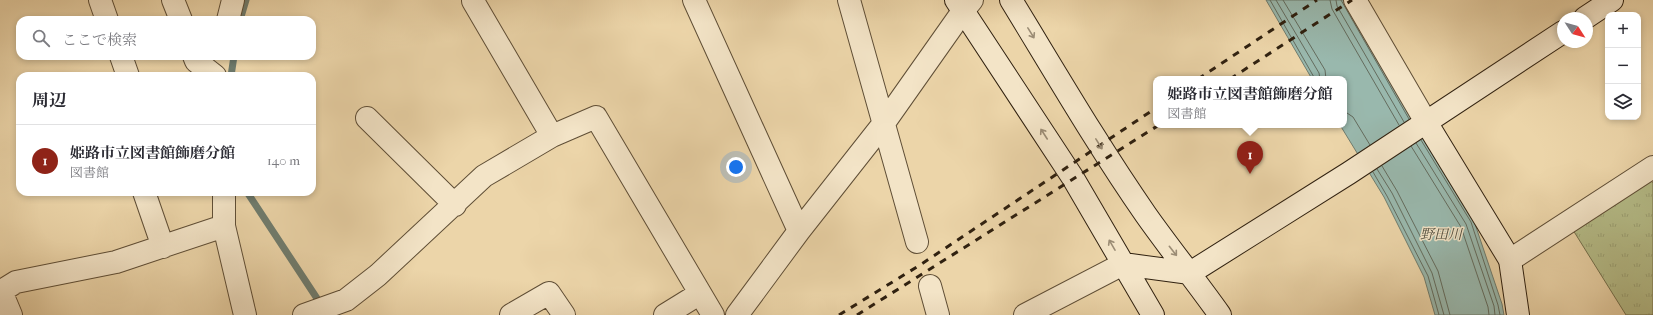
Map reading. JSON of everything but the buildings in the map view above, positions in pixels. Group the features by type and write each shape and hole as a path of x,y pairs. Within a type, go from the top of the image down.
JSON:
{"street":[{"path":"100,0 106,16"},
{"path":"173,0 179,16"},
{"path":"229,16 233,0"},
{"path":"694,0 799,231"},
{"path":"850,0 917,242"},
{"path":"1011,0 1134,196 1220,315"},
{"path":"1355,0 1426,122 1510,260 1518,315"},
{"path":"1593,13 1612,0"},
{"path":"473,1 552,136"},
{"path":"737,315 799,231 884,123 964,4 1073,178 1153,315"},
{"path":"1025,315 1123,264 1190,273 1349,173 1557,36"},
{"path":"122,60 126,72"},
{"path":"196,60 211,72"},
{"path":"217,72 219,60"},
{"path":"316,312 346,300 378,275 455,205 484,176 552,136 596,117 699,294 713,315"},
{"path":"367,118 455,205"},
{"path":"1510,260 1653,167"},
{"path":"145,196 164,246"},
{"path":"224,196 224,226 246,315"},
{"path":"11,315 4,285 116,262 224,226"},
{"path":"930,286 938,315"},
{"path":"511,315 549,293 564,315"},
{"path":"665,315 699,294"}],"green space":[{"path":"1650,179 1653,183 1653,315 1626,315 1573,230"}],"water":[{"name":"野田川","path":"1266,0 1344,0 1474,221 1502,304 1504,315 1435,315 1424,277 1384,197 1342,128 1347,128 1347,76 1310,76"}],"waterway":[{"path":"241,16 246,0"},
{"path":"232,72 233,60"},
{"path":"250,196 322,306"}],"railway":[{"path":"1203,76 1317,0"},
{"path":"1235,76 1352,0"},
{"path":"839,315 920,265 1153,110"},
{"path":"857,315 1154,128"}],"place":[{"name":"姫路市立図書館飾磨分館","path":"1250,174"}]}
